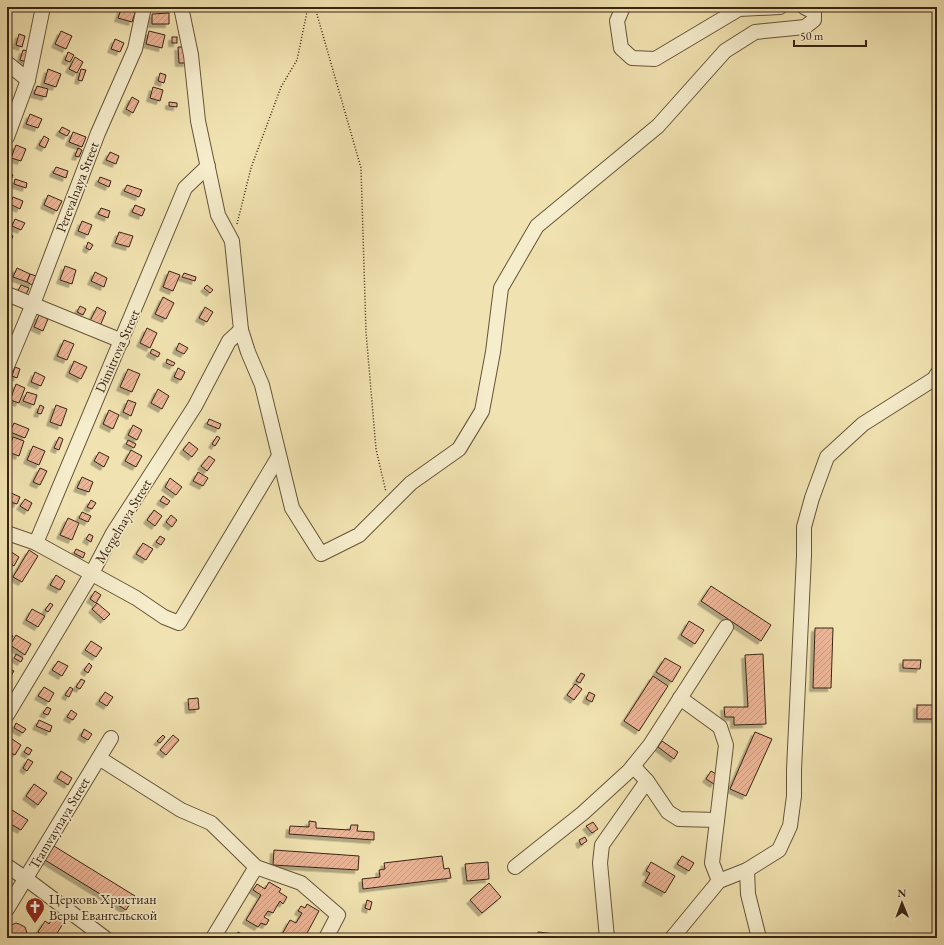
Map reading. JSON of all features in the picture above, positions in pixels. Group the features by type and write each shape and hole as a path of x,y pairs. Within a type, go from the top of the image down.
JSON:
{"street":[{"path":"7,137 28,80 43,7"},
{"name":"Perevalnaya Street","path":"7,366 33,304 98,133 135,48 144,7"},
{"path":"181,7 191,55 198,121 218,215 232,241 241,330 262,386 292,508 321,554 359,535 411,484 460,449 482,411 493,352 501,288 537,226 658,126 726,51 755,32 805,27 814,20 814,12 804,7"},
{"path":"623,7 616,22 621,48 632,58 655,59 739,9 780,7"},
{"path":"7,63 28,80"},
{"name":"Dimitrova Street","path":"36,543 185,188 208,166"},
{"path":"7,294 122,341"},
{"name":"Mergelnaya Street","path":"7,715 92,573 113,533 195,406 229,341 241,330"},
{"path":"672,938 719,881 747,870 779,850 790,826 794,796 794,762 804,528 812,498 827,457 863,424 934,379 937,374"},
{"path":"7,533 36,543 136,598 164,617 178,623 279,456"},
{"path":"514,867 582,813 633,766 650,745 726,627"},
{"path":"680,698 720,727 726,745 712,863 719,881"},
{"name":"Tramvaynaya Street","path":"7,909 111,738"},
{"path":"99,758 181,810 211,823 256,867 301,883 338,915 326,938"},
{"path":"633,766 647,782 668,812 679,819 717,820"},
{"path":"607,938 600,862 602,845 647,782"},
{"path":"7,866 104,938"},
{"path":"213,938 256,867"},
{"path":"747,870 748,894 759,938"}],"path":[{"path":"232,241 252,168 281,87 297,60 308,7 316,11 361,168 366,332 376,449 389,506"}],"building":[{"path":"122,7 136,10 132,22 118,18"},
{"path":"169,13 169,24 152,24 152,14"},
{"path":"61,31 72,36 66,49 55,44"},
{"path":"149,31 165,35 162,48 146,44"},
{"path":"19,34 25,36 22,47 16,45"},
{"path":"172,37 177,37 177,43 172,43"},
{"path":"115,39 124,43 120,52 111,49"},
{"path":"178,47 186,47 187,63 179,63"},
{"path":"23,50 28,51 26,62 20,60"},
{"path":"68,52 74,55 70,62 65,60"},
{"path":"75,57 83,62 77,73 69,69"},
{"path":"48,69 61,74 56,87 44,83"},
{"path":"81,69 86,70 82,81 78,80"},
{"path":"160,73 166,75 164,83 158,81"},
{"path":"37,86 48,89 46,97 34,94"},
{"path":"153,87 163,90 160,101 150,98"},
{"path":"132,97 139,101 133,113 126,109"},
{"path":"169,102 177,103 177,107 169,106"},
{"path":"30,114 42,119 38,128 26,124"},
{"path":"62,127 70,131 67,136 59,132"},
{"path":"73,132 86,137 82,147 69,142"},
{"path":"44,136 49,139 45,148 39,145"},
{"path":"16,145 26,149 21,161 11,158"},
{"path":"78,148 82,150 79,157 75,156"},
{"path":"110,152 119,156 116,164 106,160"},
{"path":"56,167 68,171 66,178 53,173"},
{"path":"7,173 13,175 8,186 7,186"},
{"path":"100,177 111,181 109,187 98,182"},
{"path":"15,179 27,183 26,188 14,184"},
{"path":"127,185 142,190 139,197 124,191"},
{"path":"48,195 62,201 57,211 44,205"},
{"path":"13,197 23,201 20,209 10,204"},
{"path":"135,205 145,209 142,216 132,212"},
{"path":"101,208 110,211 108,218 98,214"},
{"path":"15,219 25,223 21,230 12,226"},
{"path":"82,221 92,225 88,235 78,231"},
{"path":"119,232 133,236 129,247 115,243"},
{"path":"7,233 13,236 9,245 7,244"},
{"path":"88,242 93,245 90,250 86,248"},
{"path":"65,266 76,270 72,284 60,280"},
{"path":"17,268 30,274 27,282 13,277"},
{"path":"169,271 180,275 173,291 163,287"},
{"path":"95,272 107,278 104,287 91,281"},
{"path":"184,273 196,277 195,281 182,277"},
{"path":"30,274 36,276 32,285 27,282"},
{"path":"21,285 29,288 25,297 17,293"},
{"path":"207,285 213,290 210,293 204,288"},
{"path":"163,297 174,303 166,319 155,314"},
{"path":"7,303 12,305 7,320"},
{"path":"80,306 86,309 83,315 77,312"},
{"path":"97,307 106,312 100,326 90,321"},
{"path":"205,307 213,312 207,322 199,318"},
{"path":"39,315 48,319 43,331 34,327"},
{"path":"147,328 157,333 150,348 140,343"},
{"path":"64,340 74,344 67,360 57,356"},
{"path":"179,343 188,348 184,354 176,350"},
{"path":"152,349 160,353 158,357 150,353"},
{"path":"167,359 175,363 173,366 166,363"},
{"path":"74,361 87,367 81,379 69,373"},
{"path":"15,367 20,369 17,378 12,376"},
{"path":"178,368 185,372 181,380 174,377"},
{"path":"128,369 140,374 132,392 120,387"},
{"path":"35,372 45,377 41,386 31,382"},
{"path":"16,384 25,388 19,403 10,400"},
{"path":"158,389 169,396 162,409 151,403"},
{"path":"27,392 37,395 34,405 23,401"},
{"path":"128,400 136,403 131,416 123,412"},
{"path":"40,405 44,407 41,414 37,413"},
{"path":"56,405 67,409 61,426 50,422"},
{"path":"109,410 119,415 113,429 103,424"},
{"path":"209,419 221,424 219,429 207,424"},
{"path":"14,423 29,429 25,438 10,432"},
{"path":"133,425 142,430 137,440 128,435"},
{"path":"217,436 220,438 215,446 212,444"},
{"path":"13,437 24,441 19,456 8,452"},
{"path":"59,437 63,439 59,450 54,448"},
{"path":"128,440 136,444 134,448 126,444"},
{"path":"189,442 198,449 192,457 183,450"},
{"path":"33,446 45,451 39,465 27,460"},
{"path":"131,450 142,456 136,467 125,461"},
{"path":"99,452 109,457 104,467 94,461"},
{"path":"209,456 215,460 207,471 201,466"},
{"path":"40,468 47,471 40,485 33,482"},
{"path":"198,472 208,478 203,486 193,481"},
{"path":"82,477 93,482 89,492 77,488"},
{"path":"170,478 182,487 176,495 165,487"},
{"path":"9,492 20,497 17,504 7,501"},
{"path":"163,496 170,501 167,505 160,501"},
{"path":"25,499 32,503 28,511 20,506"},
{"path":"91,500 96,503 92,509 87,507"},
{"path":"154,510 162,516 155,526 147,520"},
{"path":"82,512 91,516 88,522 79,518"},
{"path":"171,515 177,520 172,527 166,522"},
{"path":"68,518 79,523 72,540 60,535"},
{"path":"89,534 93,536 91,542 86,539"},
{"path":"160,536 165,539 161,545 156,542"},
{"path":"143,543 153,549 146,560 136,554"},
{"path":"7,549 19,557 14,566 7,561"},
{"path":"76,549 85,553 83,558 74,553"},
{"path":"29,550 38,556 22,582 13,577"},
{"path":"56,575 65,581 60,590 50,585"},
{"path":"711,586 771,625 761,641 701,601"},
{"path":"95,591 101,595 96,603 90,599"},
{"path":"50,603 53,605 48,612 45,610"},
{"path":"97,603 110,614 104,620 92,609"},
{"path":"32,609 45,616 38,627 26,620"},
{"path":"689,621 704,630 695,644 681,635"},
{"path":"815,628 833,628 831,688 813,688"},
{"path":"7,632 13,636 9,643 7,642"},
{"path":"16,635 31,644 25,655 10,645"},
{"path":"91,641 102,648 96,657 85,650"},
{"path":"16,654 23,658 21,662 14,658"},
{"path":"763,654 766,724 734,725 734,717 725,717 724,707 748,707 745,655"},
{"path":"665,658 681,667 672,682 656,672"},
{"path":"903,660 921,660 920,669 903,668"},
{"path":"58,661 68,666 62,676 52,670"},
{"path":"89,663 92,666 88,673 84,670"},
{"path":"7,667 14,671 7,682"},
{"path":"581,673 585,675 580,683 576,681"},
{"path":"653,676 668,686 639,731 624,721"},
{"path":"81,679 85,681 80,689 76,687"},
{"path":"575,684 582,689 574,700 567,695"},
{"path":"44,687 54,693 49,702 38,696"},
{"path":"70,687 73,689 69,697 65,695"},
{"path":"105,692 113,697 107,706 99,701"},
{"path":"589,692 595,695 592,702 586,699"},
{"path":"198,698 199,709 189,710 188,699"},
{"path":"917,705 935,705 935,719 917,719"},
{"path":"47,707 51,709 48,715 43,713"},
{"path":"71,710 77,714 73,720 67,717"},
{"path":"39,720 52,726 50,732 36,726"},
{"path":"16,723 26,729 23,733 14,728"},
{"path":"84,729 92,734 88,740 81,736"},
{"path":"755,732 772,739 746,796 730,789"},
{"path":"163,735 165,737 160,743 157,741"},
{"path":"173,735 179,740 166,755 160,750"},
{"path":"9,737 21,745 15,755 7,751 7,741"},
{"path":"662,741 678,752 674,759 658,747"},
{"path":"27,747 32,750 29,755 24,752"},
{"path":"28,759 33,762 27,771 23,768"},
{"path":"61,771 72,778 68,785 57,778"},
{"path":"711,771 719,776 714,784 706,779"},
{"path":"34,784 47,793 38,805 26,796"},
{"path":"12,810 28,820 21,830 7,822"},
{"path":"309,821 316,822 316,828 350,830 351,825 358,825 357,831 374,832 374,840 289,834 290,826 309,827"},
{"path":"593,822 598,829 592,833 586,826"},
{"path":"585,837 587,841 581,845 579,840"},
{"path":"54,846 135,896 126,910 45,860"},
{"path":"274,850 359,856 358,870 273,865"},
{"path":"442,856 444,869 449,868 451,878 363,889 362,879 380,877 379,870 385,869 384,863"},
{"path":"682,856 694,863 689,871 677,864"},
{"path":"488,862 489,879 467,881 465,864"},
{"path":"651,862 675,876 665,893 645,882 650,873 646,871"},
{"path":"269,882 281,889 279,892 287,897 283,904 280,901 273,913 268,911 264,917 269,920 266,925 261,923 258,927 246,920 261,895 253,890 257,884 265,889"},
{"path":"489,883 501,897 482,913 470,900"},
{"path":"367,900 372,902 370,910 365,908"},
{"path":"307,904 319,911 306,935 311,938 280,938 290,920 296,923 302,913 298,911 301,906 305,908"},
{"path":"56,913 66,919 54,938 46,938 38,932 45,921 49,924"},
{"path":"16,923 25,927 27,938 7,938 7,928"},
{"path":"238,932 249,938 230,938 232,934 235,936"},
{"path":"538,932 556,934 555,938 537,938"}],"place":[{"name":"Церковь Христиан Веры Евангельской","path":"35,924"}]}
